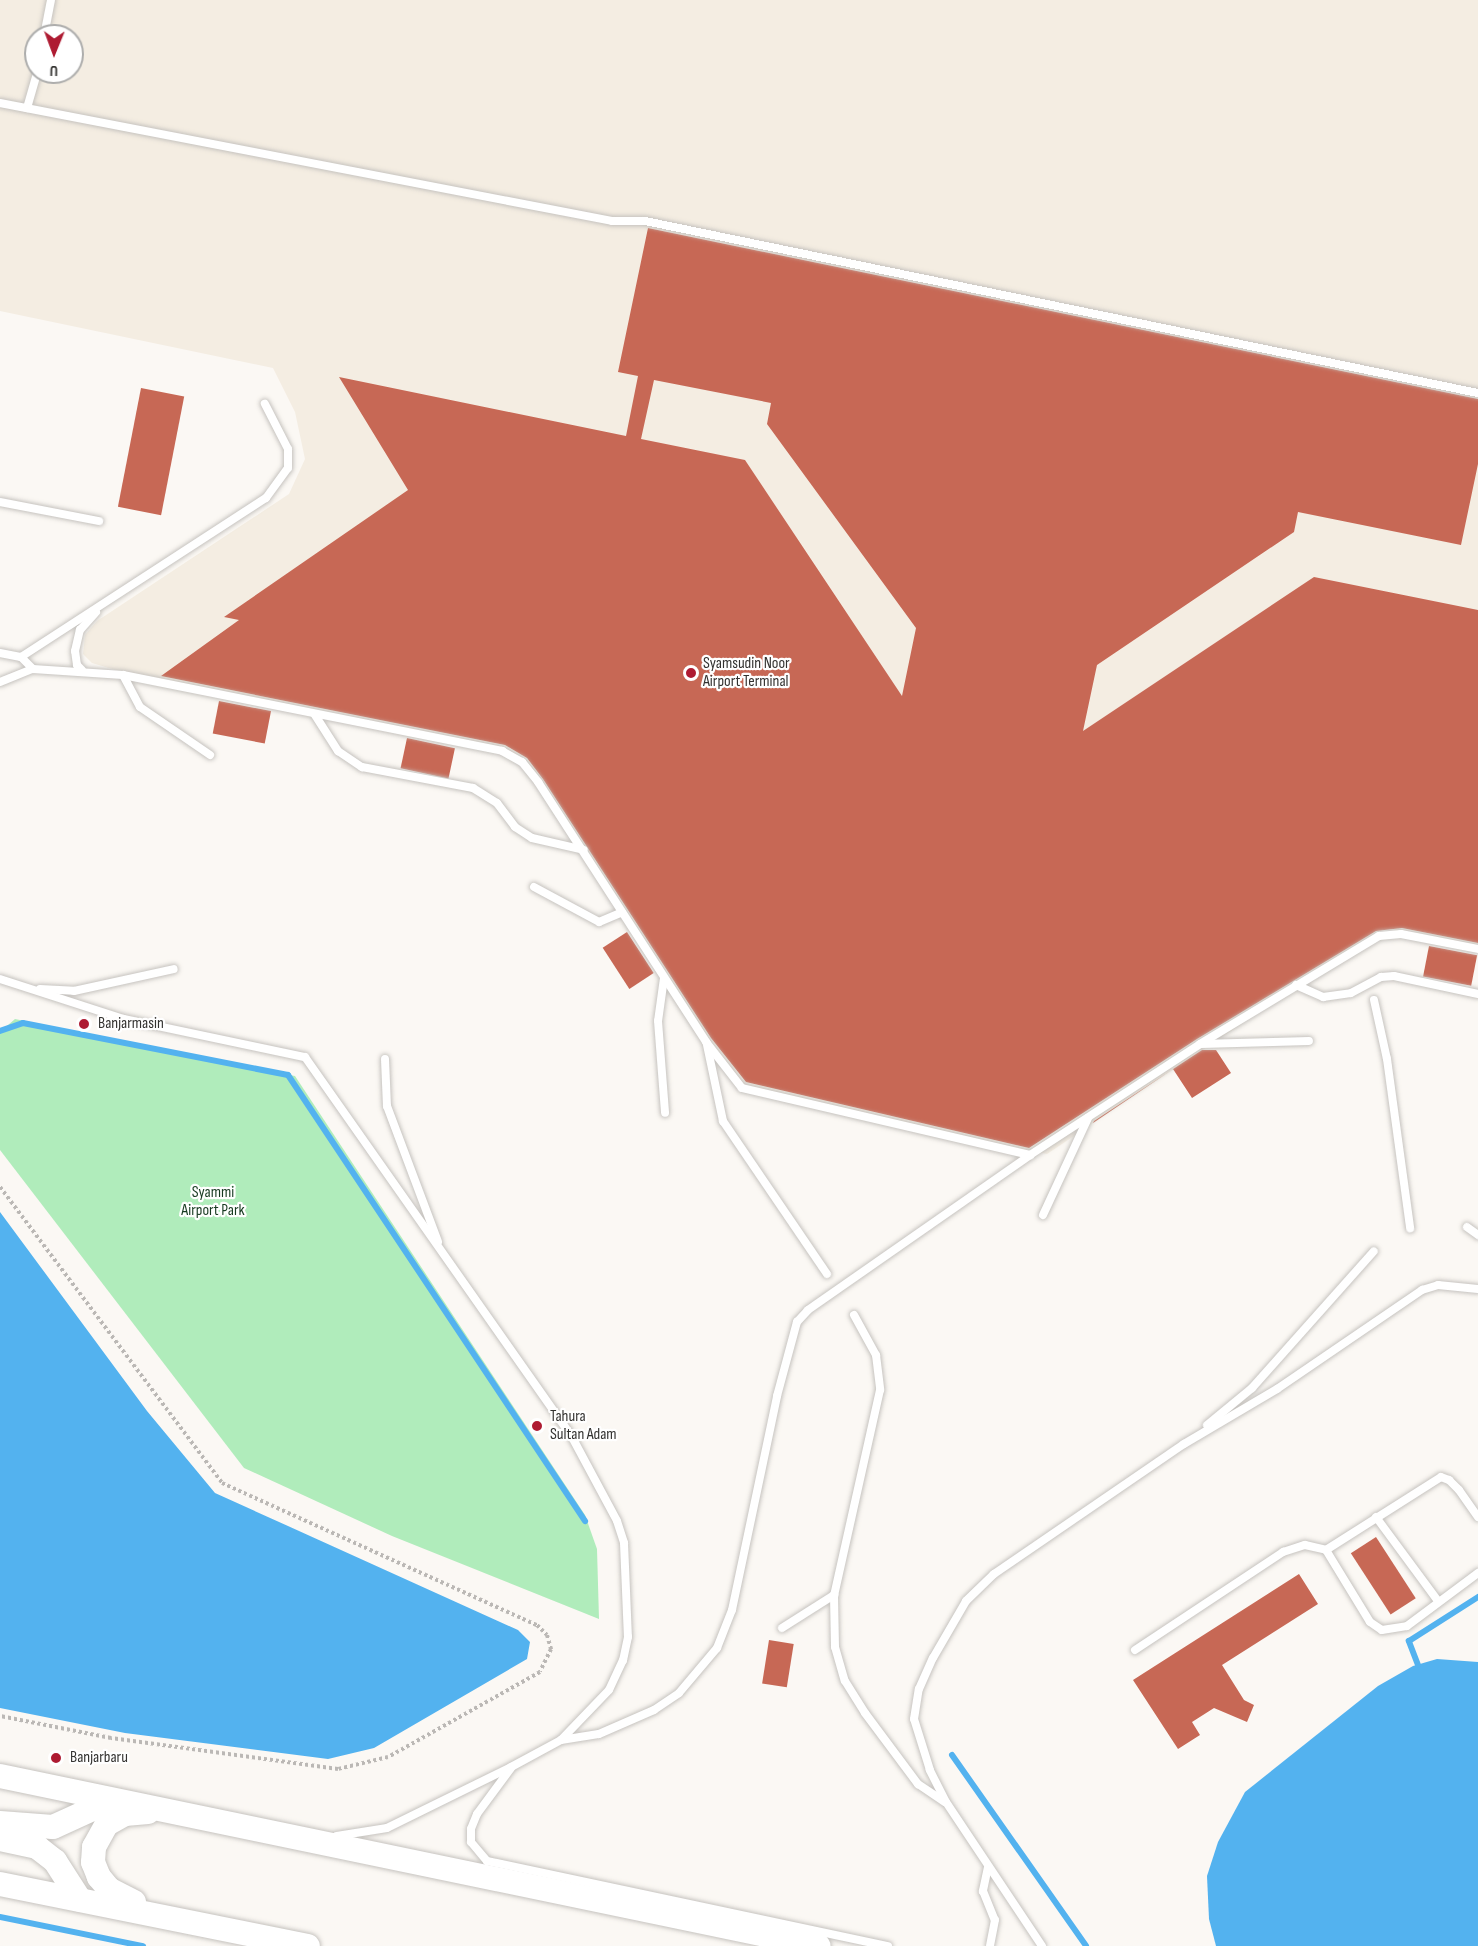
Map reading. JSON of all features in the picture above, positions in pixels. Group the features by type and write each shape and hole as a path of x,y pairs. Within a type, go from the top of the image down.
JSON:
{"street":[{"path":"0,1763 56,1774 110,1801"},
{"path":"0,1776 110,1801 294,1835 379,1857 819,1946"},
{"path":"0,1792 51,1799 110,1801"},
{"path":"0,1808 51,1813 110,1801"},
{"path":"0,1823 53,1827 110,1801"},
{"path":"167,1812 125,1814 108,1824 99,1834 93,1862 109,1889 125,1899 185,1918"},
{"path":"0,1839 37,1847 55,1861 80,1900"},
{"path":"0,1854 32,1861 80,1900"},
{"path":"0,1870 43,1881 80,1900"},
{"path":"0,1884 185,1918 308,1946"}],"lane":[{"path":"46,24 51,0"},
{"path":"27,108 34,84"},
{"path":"0,103 612,221 645,221 1478,393"},
{"path":"21,657 240,516 280,483 288,468 288,449 266,404"},
{"path":"0,502 99,521"},
{"path":"82,670 77,665 75,651 80,630 102,604"},
{"path":"0,653 21,657 33,669"},
{"path":"0,682 33,669 82,670 123,675 502,751 522,762 538,782 706,1042 742,1088 1030,1155"},
{"path":"123,675 140,707 210,755"},
{"path":"315,715 338,751 362,767 472,788 497,803 515,827 532,838 584,850"},
{"path":"534,887 599,922 622,912"},
{"path":"561,1740 599,1734 654,1710 679,1693 717,1648 732,1610 777,1396 797,1322 808,1310 1030,1155 1200,1044 1379,936 1401,934 1478,949"},
{"path":"24,988 75,991 174,969"},
{"path":"1296,985 1323,997 1351,993 1381,977 1394,976 1478,994"},
{"path":"664,978 658,1021 665,1113"},
{"path":"0,979 124,1019 305,1057 572,1437 603,1489 624,1543 628,1599 623,1660 609,1690 561,1740 387,1828 350,1836 294,1835"},
{"path":"1374,1000 1387,1059 1410,1228"},
{"path":"1200,1044 1309,1041"},
{"path":"706,1042 723,1121 827,1274"},
{"path":"385,1059 387,1106 441,1251"},
{"path":"1043,1215 1088,1118"},
{"path":"1467,1227 1478,1236"},
{"path":"1184,1444 1252,1388 1374,1251"},
{"path":"1042,1946 946,1802 927,1763 914,1719 919,1689 928,1668 966,1602 994,1574 1184,1444 1277,1389 1422,1290 1437,1285 1478,1289"},
{"path":"854,1315 876,1355 880,1390 834,1595 835,1647 845,1681 918,1784 946,1802"},
{"path":"1326,1550 1440,1477 1449,1479 1478,1517"},
{"path":"1376,1518 1438,1601"},
{"path":"1135,1650 1283,1552 1305,1545 1326,1550 1370,1622 1382,1630 1407,1626 1478,1573"},
{"path":"782,1628 834,1595"},
{"path":"511,1767 477,1814 471,1829 471,1842 487,1861 888,1946"},
{"path":"988,1866 983,1891 994,1920 990,1946"}],"path":[{"path":"0,1187 222,1483 537,1625 547,1635 551,1648 540,1672 388,1757 338,1769 111,1738 0,1716"}],"shaded area":[{"path":"0,0 1478,0 1478,947 1385,928 1047,1154 743,1091 524,757 153,681 92,663 83,654 85,635 97,621 289,494 305,459 295,412 273,368 0,311"}],"green space":[{"name":"Syammi Airport Park","path":"15,1019 295,1076 585,1515 597,1549 599,1619 392,1536 244,1468 0,1150 0,1032"}],"water":[{"path":"0,1212 147,1411 215,1493 518,1630 530,1642 527,1659 374,1748 328,1759 125,1733 0,1708"},
{"path":"1437,1659 1478,1662 1478,1946 1216,1946 1209,1919 1207,1876 1218,1842 1245,1792 1378,1686 1413,1666"}],"building":[{"name":"Syamsudin Noor Airport Terminal","path":"648,228 1478,399 1478,464 1461,545 1298,512 1294,532 1097,665 1083,731 1314,577 1478,610 1478,943 1402,928 1376,931 1197,1039 1029,1148 746,1082 711,1038 543,779 527,758 505,745 161,676 239,620 224,617 408,490 339,377 626,436 638,376 618,372","holes":["654,380 771,403 767,424 916,628 902,696 745,460 641,439"]},
{"path":"141,388 184,396 161,515 118,507"},
{"path":"219,701 271,711 265,744 213,733"},
{"path":"407,738 455,748 448,779 401,768"},
{"path":"627,932 654,973 629,989 603,948"},
{"path":"1429,946 1477,955 1471,986 1423,976"},
{"path":"1202,1050 1216,1050 1231,1073 1192,1098 1173,1069"},
{"path":"1169,1071 1093,1123 1094,1121"},
{"path":"1376,1537 1416,1598 1391,1615 1351,1553"},
{"path":"1299,1574 1318,1604 1222,1665 1244,1700 1254,1705 1247,1722 1214,1708 1192,1722 1200,1735 1178,1749 1133,1680"},
{"path":"769,1640 794,1644 787,1687 762,1683"}],"waterway":[{"path":"0,1031 23,1023 288,1075 585,1521"},
{"path":"1418,1665 1409,1641 1478,1597"},
{"path":"952,1755 1086,1946"},
{"path":"0,1917 143,1946"}],"place":[{"name":"Syamsudin Noor Airport Terminal","path":"691,673"},
{"name":"Banjarmasin","path":"84,1024"},
{"name":"Tahura Sultan Adam","path":"537,1426"},
{"name":"Banjarbaru","path":"56,1758"}]}
